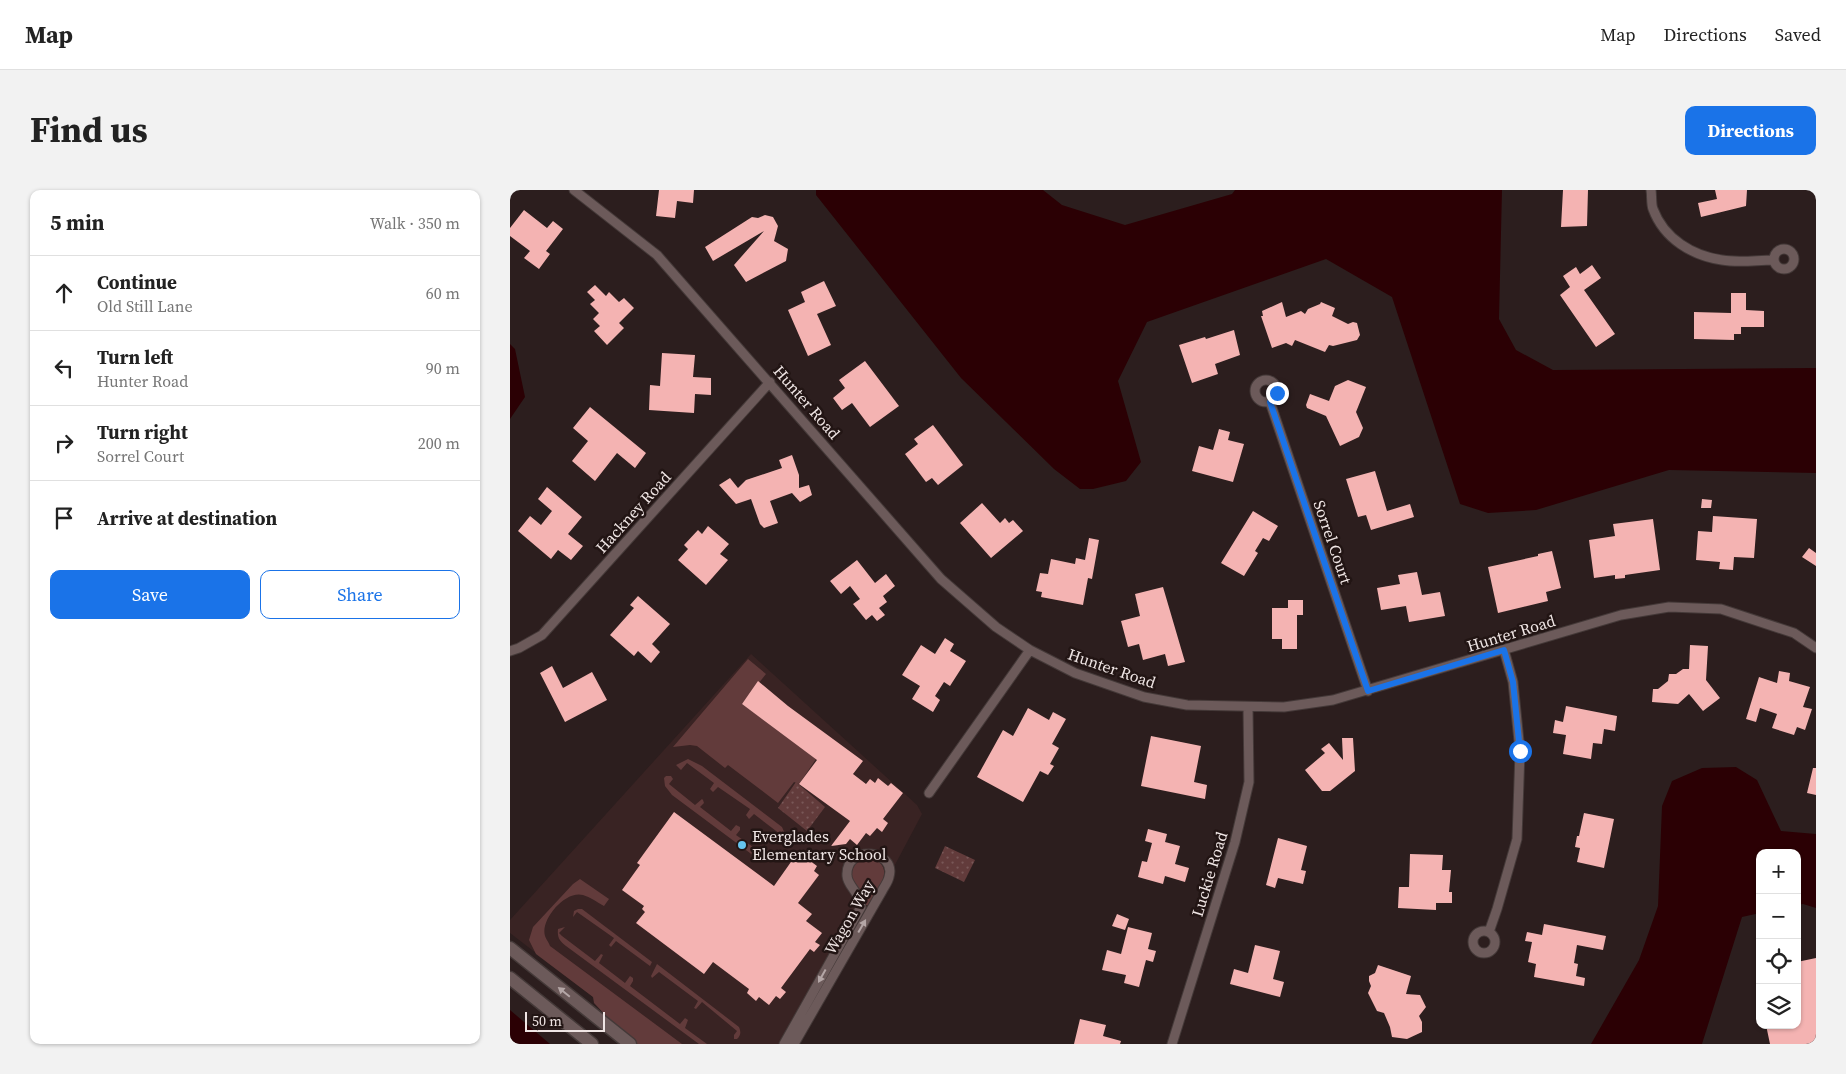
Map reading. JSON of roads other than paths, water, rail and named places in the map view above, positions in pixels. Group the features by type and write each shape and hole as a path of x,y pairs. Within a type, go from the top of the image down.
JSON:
{"main road":[{"path":"510,948 630,1044"},
{"path":"510,978 592,1044"}],"street":[{"name":"Hunter Road","path":"574,190 657,255 941,579 996,627 1030,650 1075,673 1144,697 1187,705 1248,708 1284,707 1333,700 1368,691 1621,615 1669,607 1721,609 1794,633 1816,648"},
{"path":"1651,190 1653,209 1666,232 1681,246 1701,255 1724,260 1774,260"},
{"name":"Hackney Road","path":"510,651 542,635 770,382"},
{"name":"Sorrel Court","path":"1270,402 1368,691"},
{"path":"929,793 1030,650"},
{"path":"1489,932 1517,839 1520,751 1513,682 1504,650"},
{"name":"Luckie Road","path":"1172,1044 1235,842 1249,782 1248,708"},
{"name":"Wagon Way","path":"784,1044 862,907 860,898 848,882 848,868 857,856 872,854 880,857 889,868 889,876 794,1044"}],"place":[{"name":"Everglades Elementary School","path":"742,845"}]}
